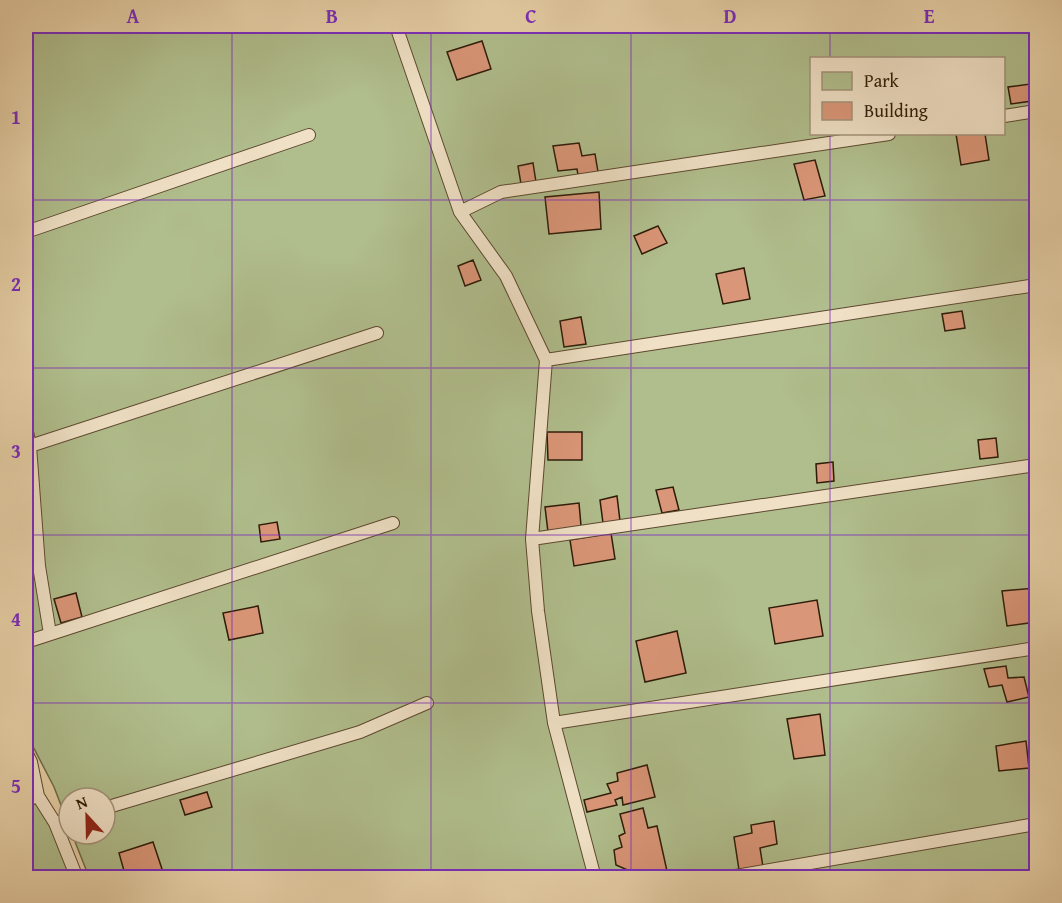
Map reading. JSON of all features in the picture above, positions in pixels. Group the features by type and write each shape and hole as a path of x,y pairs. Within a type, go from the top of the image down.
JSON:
{"lane":[{"path":"396,26 460,212 506,276 546,360 532,539 538,611 554,723 595,878"},
{"path":"1005,116 1036,111"},
{"path":"26,232 309,135"},
{"path":"460,212 501,192 882,135"},
{"path":"546,360 1036,285"},
{"path":"30,446 377,333"},
{"path":"26,427 30,446 39,566 50,634"},
{"path":"532,539 1036,465"},
{"path":"26,642 393,523"},
{"path":"554,723 1036,648"},
{"path":"117,804 360,732 427,703"},
{"path":"26,752 31,762 39,796 55,823 77,878"},
{"path":"26,800 39,796"},
{"path":"724,878 1036,824"}],"green space":[{"path":"26,26 1036,26 1036,877 89,877 77,846 117,846 117,786 57,786 57,795 26,733"},
{"path":"26,761 57,836 57,846 61,846 74,877 26,877"}],"building":[{"path":"482,41 491,69 457,80 447,52"},
{"path":"1030,84 1032,101 1011,104 1008,87"},
{"path":"956,135 985,135 989,160 961,165"},
{"path":"579,143 582,156 595,154 598,172 578,175 577,169 558,171 553,146"},
{"path":"815,160 825,196 804,200 794,164"},
{"path":"533,163 536,182 521,184 518,166"},
{"path":"599,192 601,229 549,234 545,197"},
{"path":"658,226 667,243 642,254 634,236"},
{"path":"473,260 481,280 465,286 458,266"},
{"path":"744,268 750,299 723,304 716,274"},
{"path":"962,311 965,328 945,331 942,314"},
{"path":"581,317 586,344 564,347 560,321"},
{"path":"547,432 582,432 582,460 548,460"},
{"path":"996,438 998,457 980,459 978,440"},
{"path":"833,462 834,481 817,483 816,464"},
{"path":"673,487 679,510 662,513 656,490"},
{"path":"617,496 620,521 603,523 600,500"},
{"path":"579,503 581,526 548,532 545,507"},
{"path":"277,522 280,539 261,542 259,525"},
{"path":"611,533 615,559 574,566 570,540"},
{"path":"1036,588 1036,622 1007,626 1002,591"},
{"path":"76,593 82,617 61,623 54,599"},
{"path":"817,600 823,636 775,644 769,608"},
{"path":"258,606 263,633 229,640 223,613"},
{"path":"677,631 686,673 645,682 636,641"},
{"path":"1006,666 1008,678 1024,677 1029,697 1007,702 1002,685 989,687 984,669"},
{"path":"820,714 825,755 794,759 787,719"},
{"path":"1026,741 1029,768 999,771 996,746"},
{"path":"647,765 655,797 623,805 622,797 615,800 617,805 587,812 584,800 611,793 607,784 618,781 617,773"},
{"path":"207,792 212,807 185,815 180,800"},
{"path":"643,808 648,828 657,826 667,871 631,878 630,871 616,865 614,850 622,847 619,836 625,833 620,814"},
{"path":"774,821 777,844 760,848 763,867 739,870 734,837 752,833 751,825"},
{"path":"153,842 165,878 126,878 119,853"}]}
